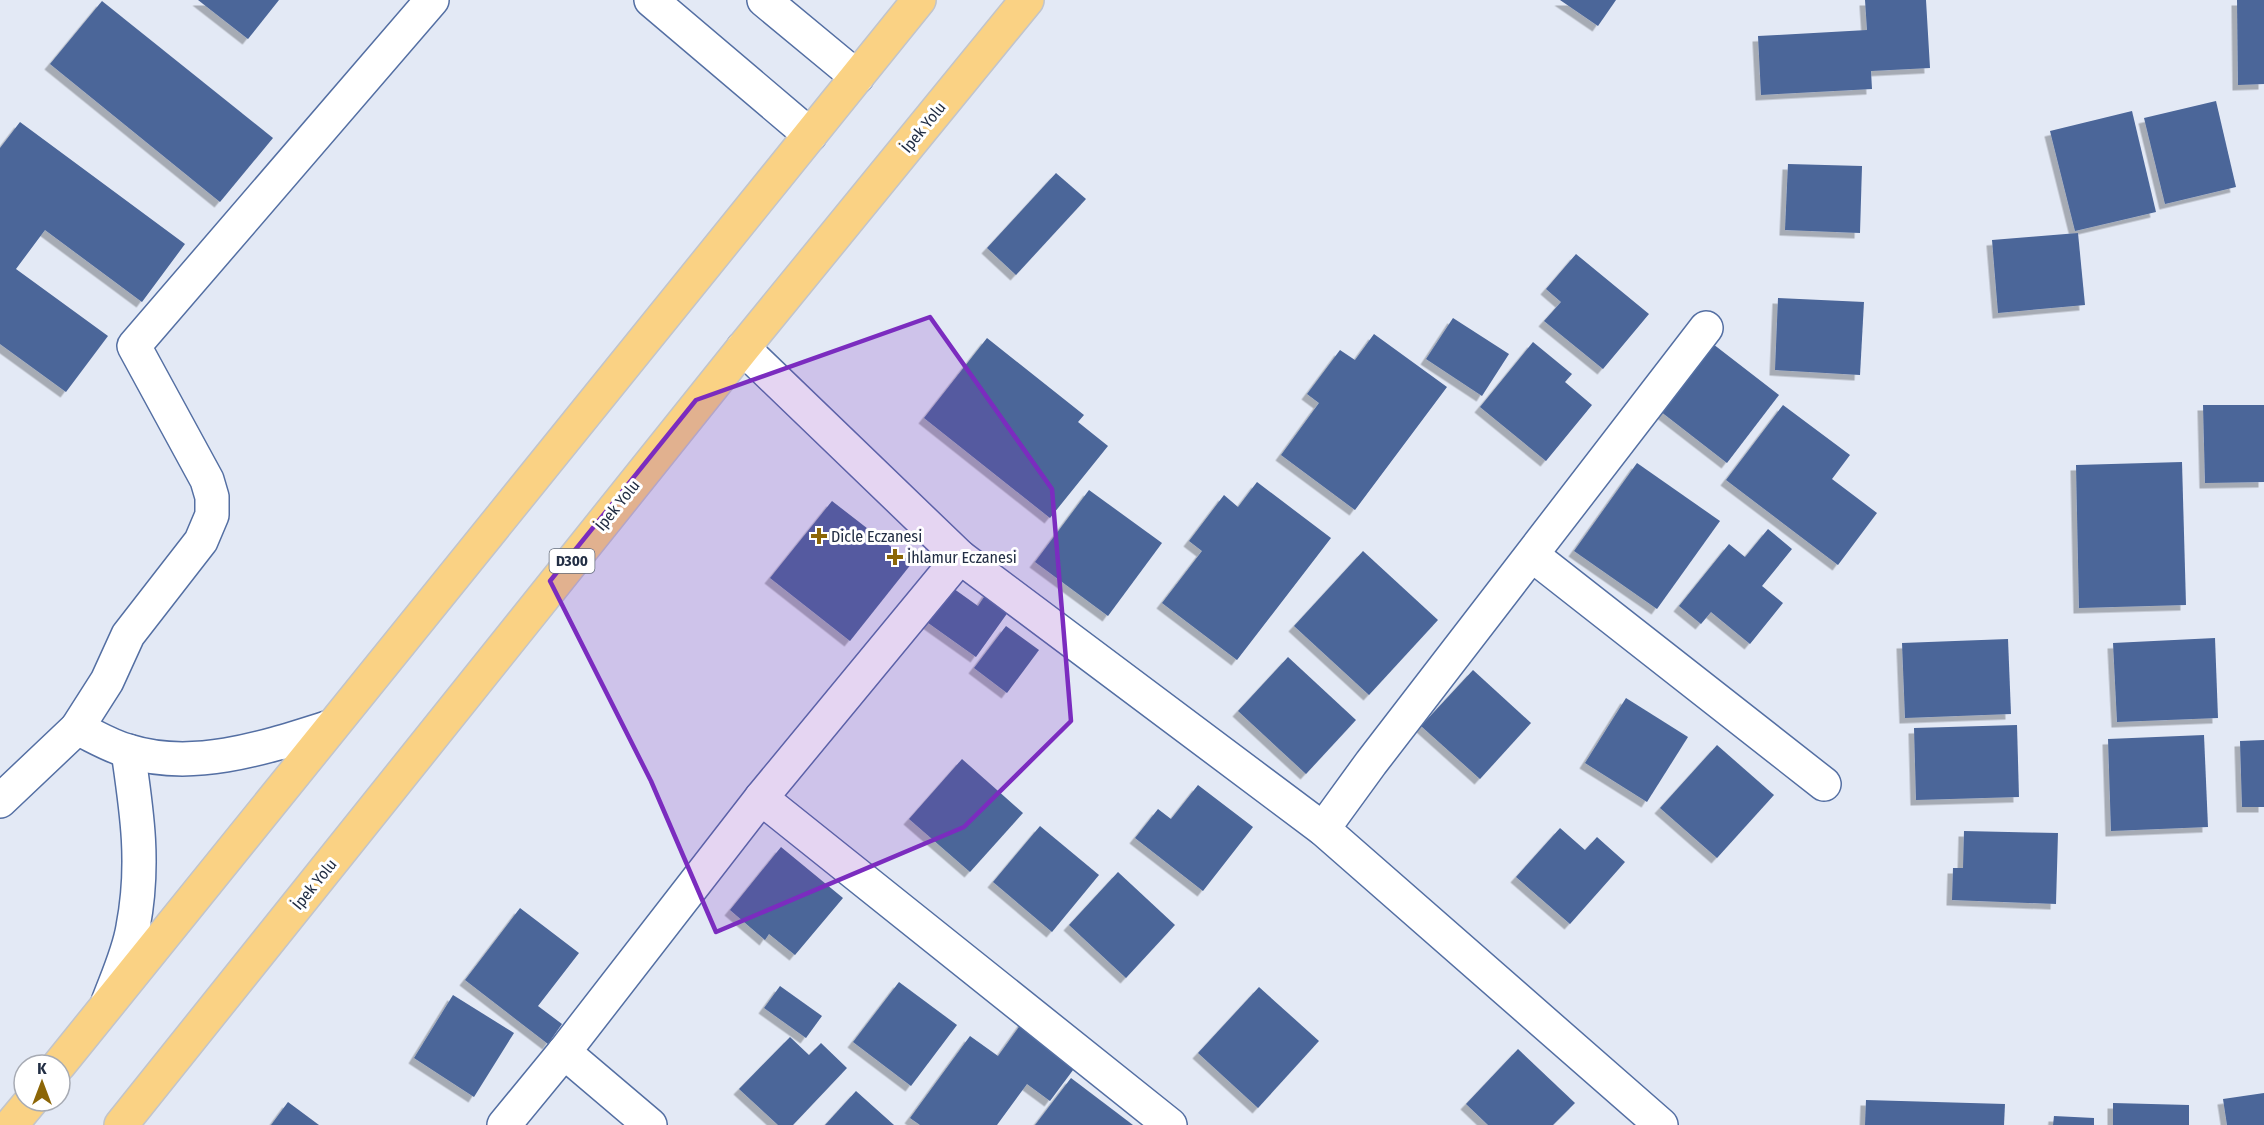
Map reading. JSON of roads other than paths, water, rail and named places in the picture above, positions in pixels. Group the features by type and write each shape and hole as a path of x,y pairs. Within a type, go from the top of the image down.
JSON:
{"highway":[{"path":"69,1053 919,0"},
{"name":"İpek Yolu","path":"121,1125 743,348 1027,0"},
{"path":"11,1125 20,1113"}],"street":[{"path":"0,801 77,728 107,681 128,635 201,541 212,515 212,497 207,480 134,346 432,0"},
{"path":"651,0 810,135"},
{"path":"764,0 857,77"},
{"path":"1323,829 1371,763 1706,328"},
{"path":"743,348 960,557 1323,829 1661,1125"},
{"path":"1532,555 1824,784"},
{"path":"504,1125 564,1052 761,798 960,557"},
{"path":"77,728 128,751 178,759 233,754 273,745 330,727"},
{"path":"107,1005 133,928 140,873 140,827 128,751"},
{"path":"761,798 1170,1125"},
{"path":"564,1052 650,1125"}],"place":[{"name":"Dicle Eczanesi","path":"819,536"},
{"name":"İhlamur Eczanesi","path":"895,557"}]}
